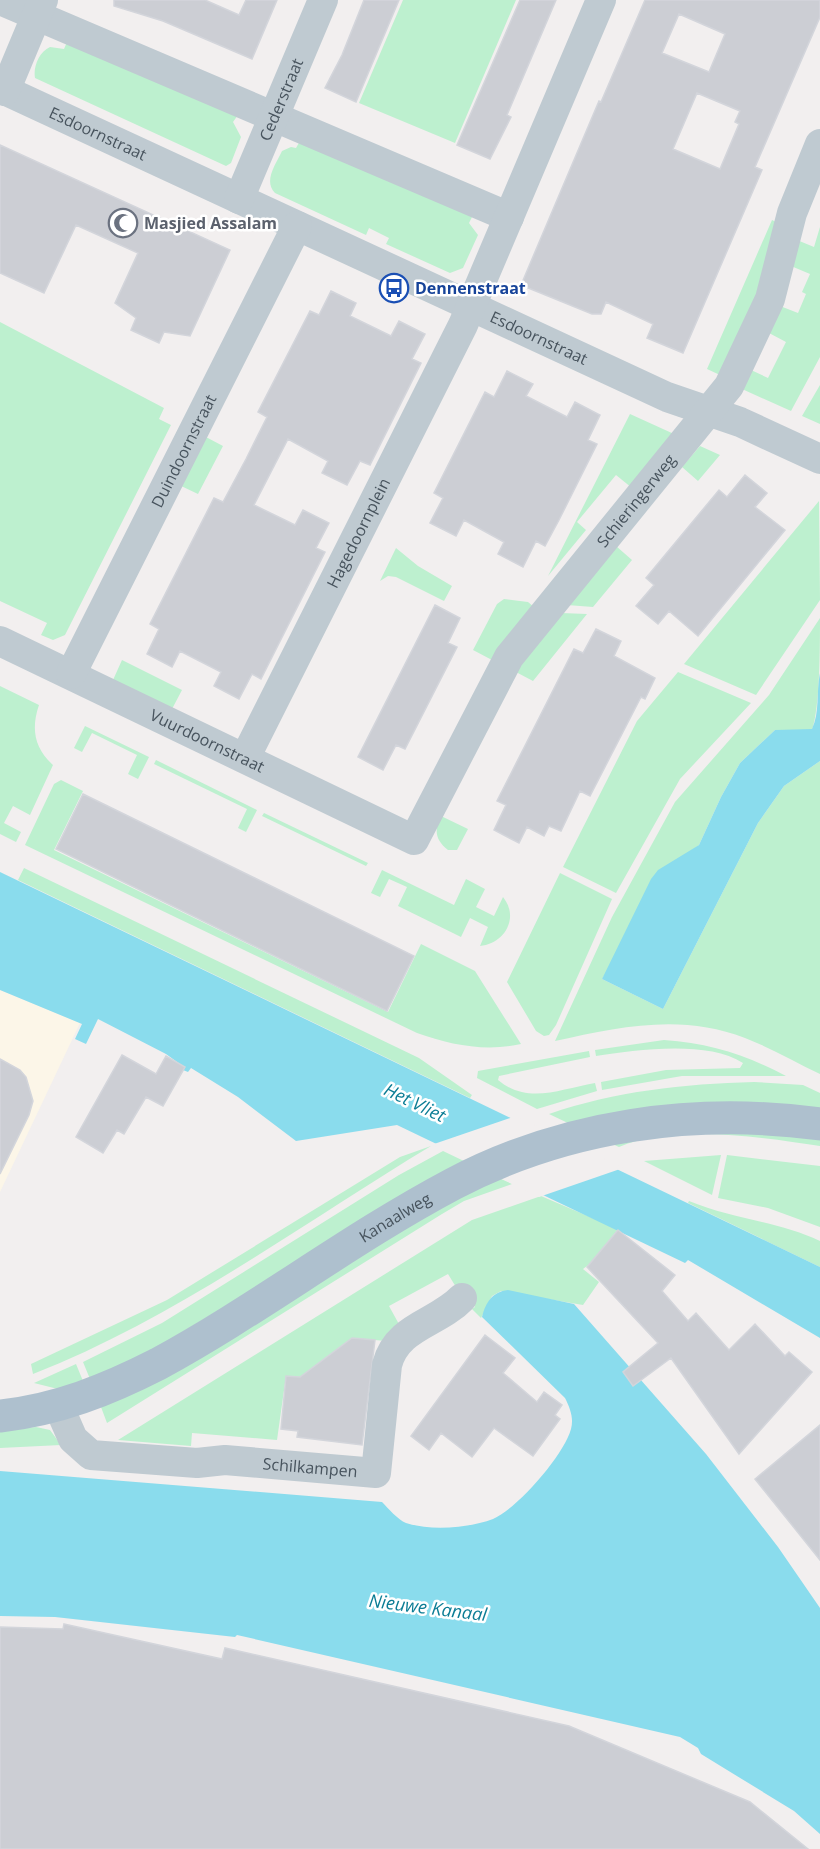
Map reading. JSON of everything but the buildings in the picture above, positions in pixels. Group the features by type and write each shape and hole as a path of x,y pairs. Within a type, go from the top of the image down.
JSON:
{"main road":[{"name":"Kanaalweg","path":"0,1416 59,1407 124,1382 175,1355 396,1218 483,1170 527,1153 591,1134 644,1122 741,1116 820,1124"}],"street":[{"path":"0,0 39,8 274,116 508,217"},
{"name":"Cederstraat","path":"239,199 323,0"},
{"path":"471,306 601,0"},
{"path":"3,90 39,8"},
{"name":"Esdoornstraat","path":"3,90 667,397 740,422 820,459"},
{"name":"Schieringerweg","path":"414,840 509,657 729,386 770,298 795,204 820,144"},
{"name":"Duindoornstraat","path":"71,674 297,226"},
{"name":"Hagedoornplein","path":"244,758 471,306"},
{"name":"Vuurdoornstraat","path":"0,641 414,840"},
{"name":"Schilkampen","path":"59,1407 73,1439 91,1455 197,1463 225,1460 376,1473 387,1365 393,1348 402,1337 454,1306 462,1298"}],"shaded area":[{"path":"0,990 80,1023 0,1192"}],"green space":[{"path":"403,0 516,0 455,143 359,103"},
{"path":"67,42 238,115 233,122 241,137 231,163 226,166 35,78 36,65 43,52 50,47 64,49"},
{"path":"300,141 473,215 469,223 478,235 463,268 450,273 386,244 389,238 369,228 366,235 275,193 270,183 274,167 282,151 291,147 296,148"},
{"path":"772,220 776,222 754,303 720,375 707,369"},
{"path":"820,227 820,357 791,411 742,389 751,370 768,378 786,342 769,333 780,306 798,313 806,294 802,292 810,274 791,266 797,240 814,247"},
{"path":"0,322 164,408 159,419 171,425 65,635 53,640 41,635 47,623 0,601"},
{"path":"820,385 820,424 802,416"},
{"path":"630,414 674,434 632,488 616,475 577,522 586,530 548,576"},
{"path":"204,436 223,446 198,494 179,485"},
{"path":"700,446 720,455 698,481 682,467"},
{"path":"819,501 820,600 756,695 684,664"},
{"path":"616,546 632,560 593,607 567,605"},
{"path":"396,548 418,566 452,586 444,601 396,577 388,576 380,581"},
{"path":"504,599 528,602 534,607 492,660 473,650 497,604"},
{"path":"561,613 587,614 533,681 514,671"},
{"path":"820,618 818,692 812,730 775,730 740,763 699,845 682,858 602,979 663,1009 758,823 784,786 820,761 820,1074 745,1038 721,1030 697,1026 674,1024 626,1027 555,1041 612,917 675,802 769,695"},
{"path":"122,660 182,690 172,709 113,680"},
{"path":"678,672 751,703 680,779 616,893 563,867 637,721"},
{"path":"0,686 39,705 35,722 36,737 42,752 53,765 30,815 13,806 4,823 21,832 16,842 0,834"},
{"path":"85,726 149,757 138,779 128,774 137,755 92,733 82,752 74,748"},
{"path":"156,760 257,810 246,832 238,828 247,809 154,764"},
{"path":"61,780 83,791 54,850 388,1012 421,944 475,971 521,1044 494,1047 468,1046 417,1033 25,845 54,784"},
{"path":"264,813 368,863 366,866 262,816"},
{"path":"441,816 468,829 457,850 448,850 438,839 437,826"},
{"path":"24,868 419,1058 472,1095 470,1098 18,880"},
{"path":"382,870 454,905 466,879 485,889 476,907 494,916 503,897 510,913 507,929 496,940 480,946 488,927 470,918 461,937 398,906 407,887 389,879 380,897 371,893"},
{"path":"560,873 612,899 556,1025 549,1035 544,1036 536,1031 507,982"},
{"path":"664,1040 727,1051 786,1076 682,1076 602,1090 601,1082 666,1070 740,1068 743,1063 710,1051 691,1049 631,1051 596,1056 595,1050"},
{"path":"589,1051 590,1057 499,1076 498,1080 509,1088 533,1094 595,1083 597,1091 537,1109 477,1078 478,1071"},
{"path":"754,1082 803,1085 820,1093 820,1109 570,1124 549,1114 599,1100 650,1090"},
{"path":"731,1132 820,1138 820,1146 745,1136 696,1134"},
{"path":"663,1136 619,1147 610,1143 637,1138"},
{"path":"431,1146 187,1298 137,1326 33,1374 31,1364 167,1300 400,1157"},
{"path":"443,1151 466,1162 149,1352 90,1379 83,1362 162,1323 399,1175"},
{"path":"721,1155 712,1195 644,1161"},
{"path":"727,1155 820,1166 820,1227 768,1208 718,1198"},
{"path":"499,1178 512,1184 464,1201 107,1423 101,1407 425,1216"},
{"path":"541,1196 618,1229 591,1263 583,1269 599,1282 583,1305 501,1291 492,1296 481,1318 472,1309 475,1307 464,1289 459,1292 448,1274 389,1306 400,1326 386,1341 352,1338 304,1374 304,1378 286,1376 277,1440 192,1433 191,1446 118,1440 472,1220"},
{"path":"689,1201 788,1229 820,1241 820,1267 688,1203"},
{"path":"76,1364 83,1381 58,1389 34,1383"},
{"path":"36,1427 50,1430 61,1445 0,1448 0,1431"}],"water":[{"path":"820,673 820,761 784,786 758,823 663,1009 602,979 651,879 658,870 699,845 740,763 775,730 812,729 816,716"},
{"name":"Het Vliet","path":"0,872 820,1267 820,1338 688,1260 685,1263 397,1125 296,1141 238,1097 191,1068 188,1072 183,1070 184,1067 166,1054 98,1019 86,1044 75,1039 82,1024 0,990"},
{"name":"Nieuwe Kanaal","path":"508,1290 574,1304 706,1454 778,1547 820,1608 820,1834 794,1811 701,1754 698,1748 680,1737 237,1635 235,1637 55,1617 0,1616 0,1471 382,1502 406,1523 426,1527 473,1525 493,1519 503,1513 527,1493 550,1466 567,1440 572,1421 565,1398 482,1317 490,1299"}],"pier":[{"path":"516,1116 623,1168 539,1197 434,1144"}],"place":[{"name":"Masjied Assalam","path":"123,223"},
{"name":"Dennenstraat","path":"394,288"}]}
